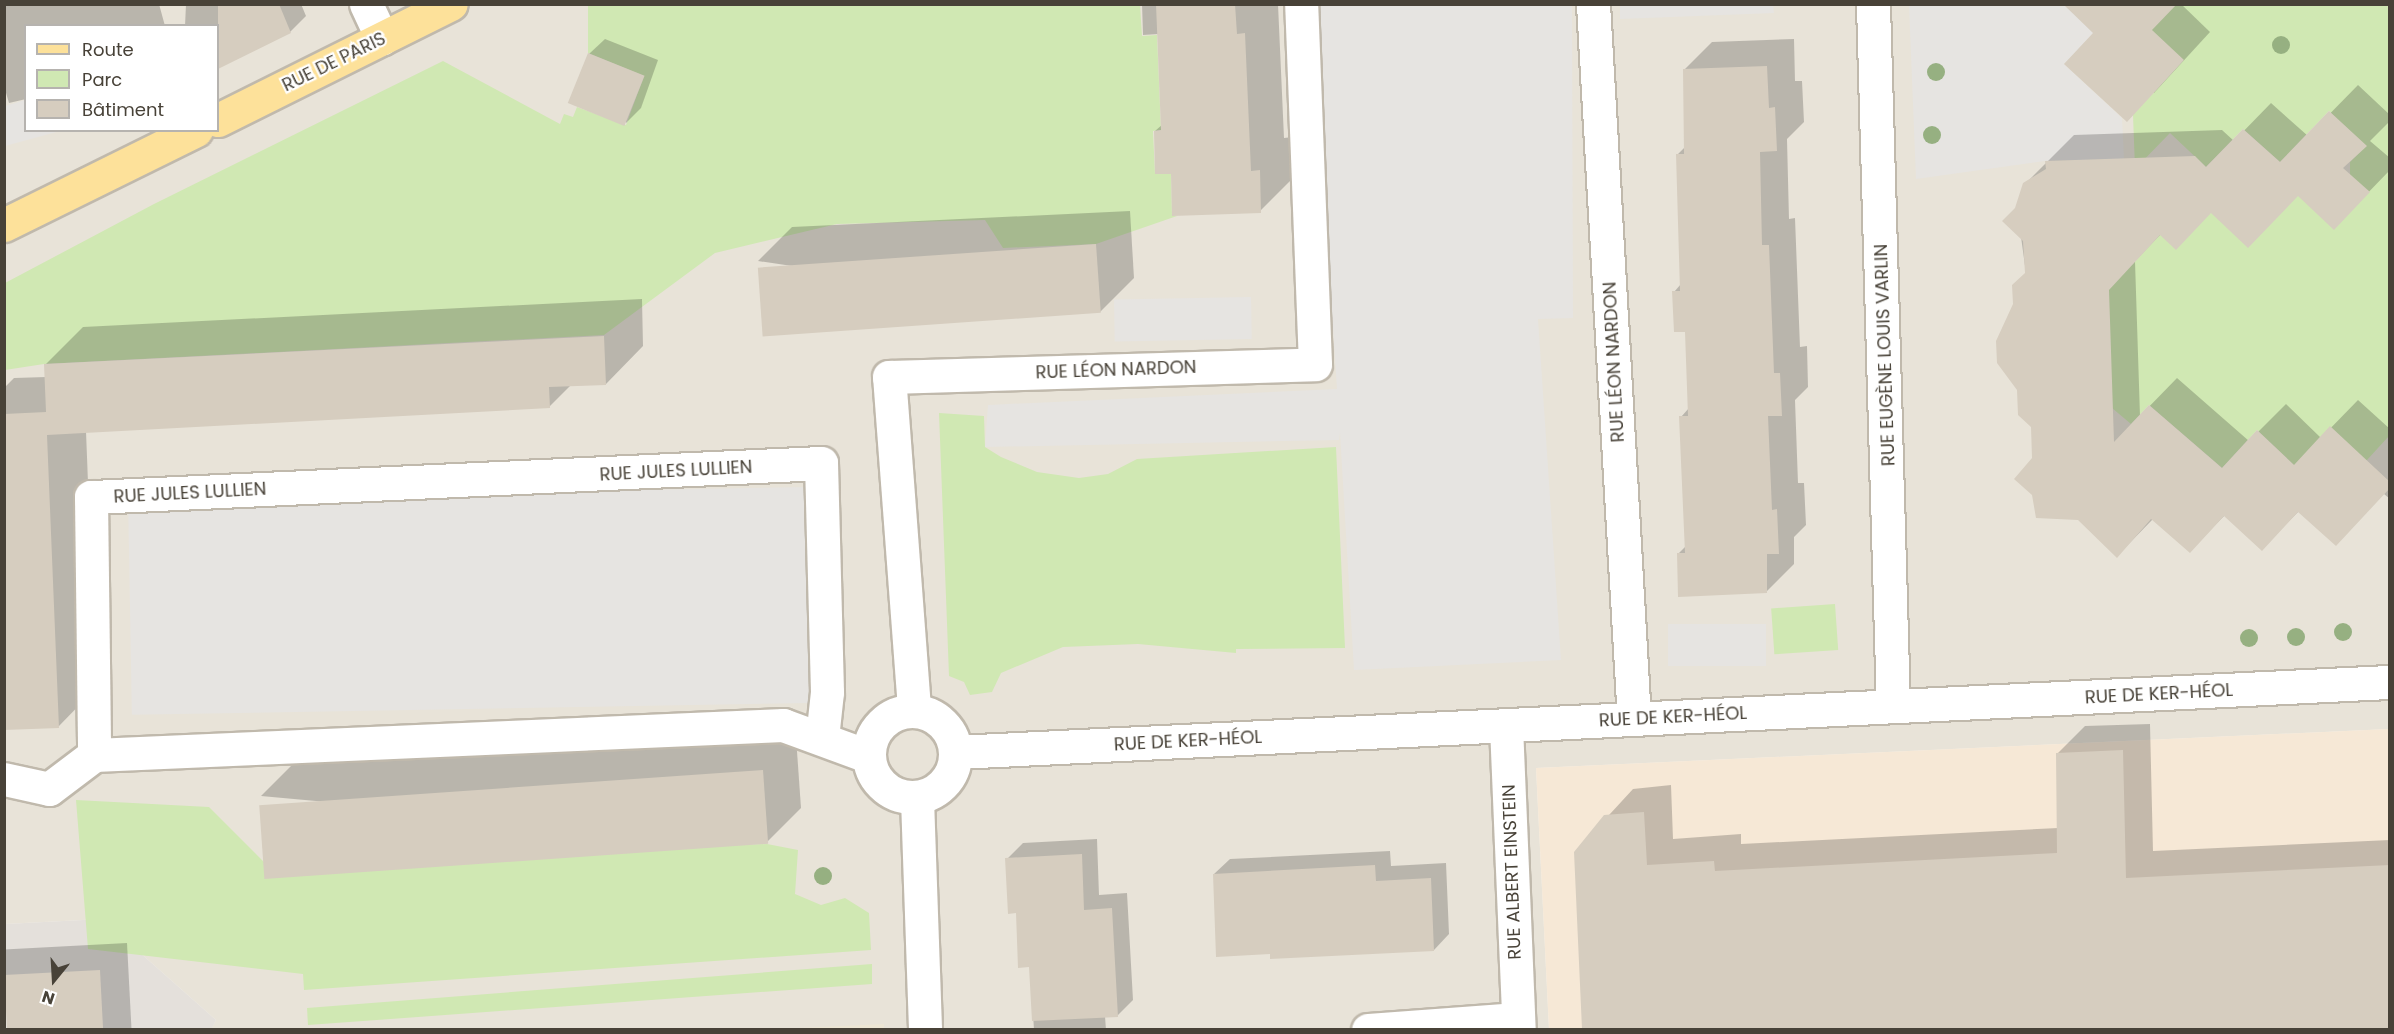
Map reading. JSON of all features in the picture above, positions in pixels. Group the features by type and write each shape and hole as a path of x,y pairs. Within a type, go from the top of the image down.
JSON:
{"main road":[{"name":"RUE DE PARIS","path":"219,120 451,4"},
{"path":"4,225 192,132"}],"street":[{"path":"366,4 382,39"},
{"name":"RUE LÉON NARDON","path":"914,708 889,377 1314,364 1301,4"},
{"name":"RUE LÉON NARDON","path":"1593,4 1634,719"},
{"name":"RUE EUGÈNE LOUIS VARLIN","path":"1873,4 1893,706"},
{"name":"RUE JULES LULLIEN","path":"94,755 91,497 821,463 827,692 822,738"},
{"name":"RUE DE KER-HÉOL","path":"957,752 2390,682"},
{"path":"4,779 49,789 94,755 783,725 865,755 881,788 917,799 946,784 957,752 944,722 914,708 879,722 865,755"},
{"name":"RUE ALBERT EINSTEIN","path":"1368,1029 1518,1024 1506,726"},
{"path":"917,799 925,1029"}],"shaded area":[{"path":"2063,4 2068,9 2074,5 2099,28 2064,64 2122,118 2124,159 2045,161 1916,179 1909,5"},
{"path":"5,5 2389,5 2389,729 1536,768 1549,1029 211,1029 216,1020 102,919 5,924"},
{"path":"1312,5 1572,5 1573,318 1538,319 1561,660 1354,670 1340,433 1339,440 985,447 988,405 1337,389"},
{"path":"1620,5 1773,5 1774,13 1620,19"},
{"path":"24,100 24,132 56,132 5,146 5,106"},
{"path":"1251,297 1252,339 1115,341 1114,299"},
{"path":"806,487 810,703 132,715 128,499"},
{"path":"1668,624 1766,624 1766,666 1668,666"},
{"path":"2389,729 2389,1029 1549,1029 1536,768"},
{"path":"102,919 216,1020 211,1030 5,1030 5,924"},
{"path":"884,1024 884,1029 778,1029"}],"green space":[{"path":"588,5 1140,5 1142,36 1157,35 1161,130 1153,131 1155,174 1171,174 1172,216 1177,216 1096,244 1003,248 985,220 837,224 715,253 604,335 44,364 5,370 5,283 154,204 443,61 560,124 564,114 573,117 577,107 626,125 644,76 588,53"},
{"path":"2166,5 2389,5 2389,436 2367,460 2294,465 2257,430 2222,468 2149,405 2131,424 2112,408 2107,257 2211,213 2350,175 2350,162 2366,146 2329,111 2280,162 2243,129 2206,167 2170,133 2135,169 2133,115 2146,25"},
{"path":"939,413 984,416 985,447 1001,457 1037,472 1079,478 1108,474 1137,459 1336,447 1345,648 1236,649 1236,653 1138,644 1063,647 1001,673 992,692 970,695 964,682 949,676"},
{"path":"1835,604 1838,650 1774,654 1771,608"},
{"path":"76,800 209,807 264,862 767,844 798,850 795,894 821,905 845,898 869,913 871,950 304,990 303,974 88,949"},
{"path":"872,964 872,984 308,1025 307,1008"}],"building":[{"path":"218,4 279,4 291,33 219,69"},
{"path":"1156,4 1235,4 1237,34 1245,33 1251,171 1260,170 1261,213 1172,216 1171,174 1155,174 1154,131 1161,130"},
{"path":"2063,4 2177,4 2152,30 2184,60 2127,122 2064,64 2093,33"},
{"path":"588,53 645,76 624,126 568,103"},
{"path":"1767,66 1769,108 1775,107 1777,151 1760,152 1762,245 1769,245 1774,373 1780,373 1782,416 1768,416 1772,510 1777,509 1779,554 1767,554 1767,593 1678,597 1677,553 1685,553 1679,416 1688,416 1685,332 1674,332 1672,291 1680,291 1676,154 1684,154 1683,69"},
{"path":"2329,111 2367,146 2343,168 2370,192 2334,230 2298,196 2248,248 2211,213 2176,250 2160,235 2109,290 2114,442 2149,405 2222,468 2257,430 2294,465 2330,426 2390,482 2390,488 2336,546 2298,512 2262,551 2224,516 2190,553 2151,519 2117,558 2078,520 2036,518 2032,495 2014,479 2032,458 2031,427 2018,415 2017,390 1997,363 1996,341 2013,304 2012,285 2025,273 2023,241 2002,221 2015,208 2023,183 2046,169 2045,161 2195,156 2206,167 2243,129 2280,162"},
{"path":"1096,244 1101,313 763,336 758,268"},
{"path":"604,336 606,385 549,387 550,408 47,435 59,728 4,730 4,414 46,412 44,364"},
{"path":"2123,750 2126,878 2390,865 2390,1029 1582,1029 1574,852 1604,815 1644,812 1647,865 1714,861 1715,871 2057,853 2056,753"},
{"path":"763,770 768,844 264,879 259,805"},
{"path":"1082,854 1084,910 1112,908 1118,1017 1032,1021 1029,967 1018,968 1016,913 1008,914 1005,858"},
{"path":"1375,865 1376,881 1431,878 1434,951 1270,959 1270,954 1216,957 1213,874"},
{"path":"100,970 103,1029 7,1030 4,975"}]}
